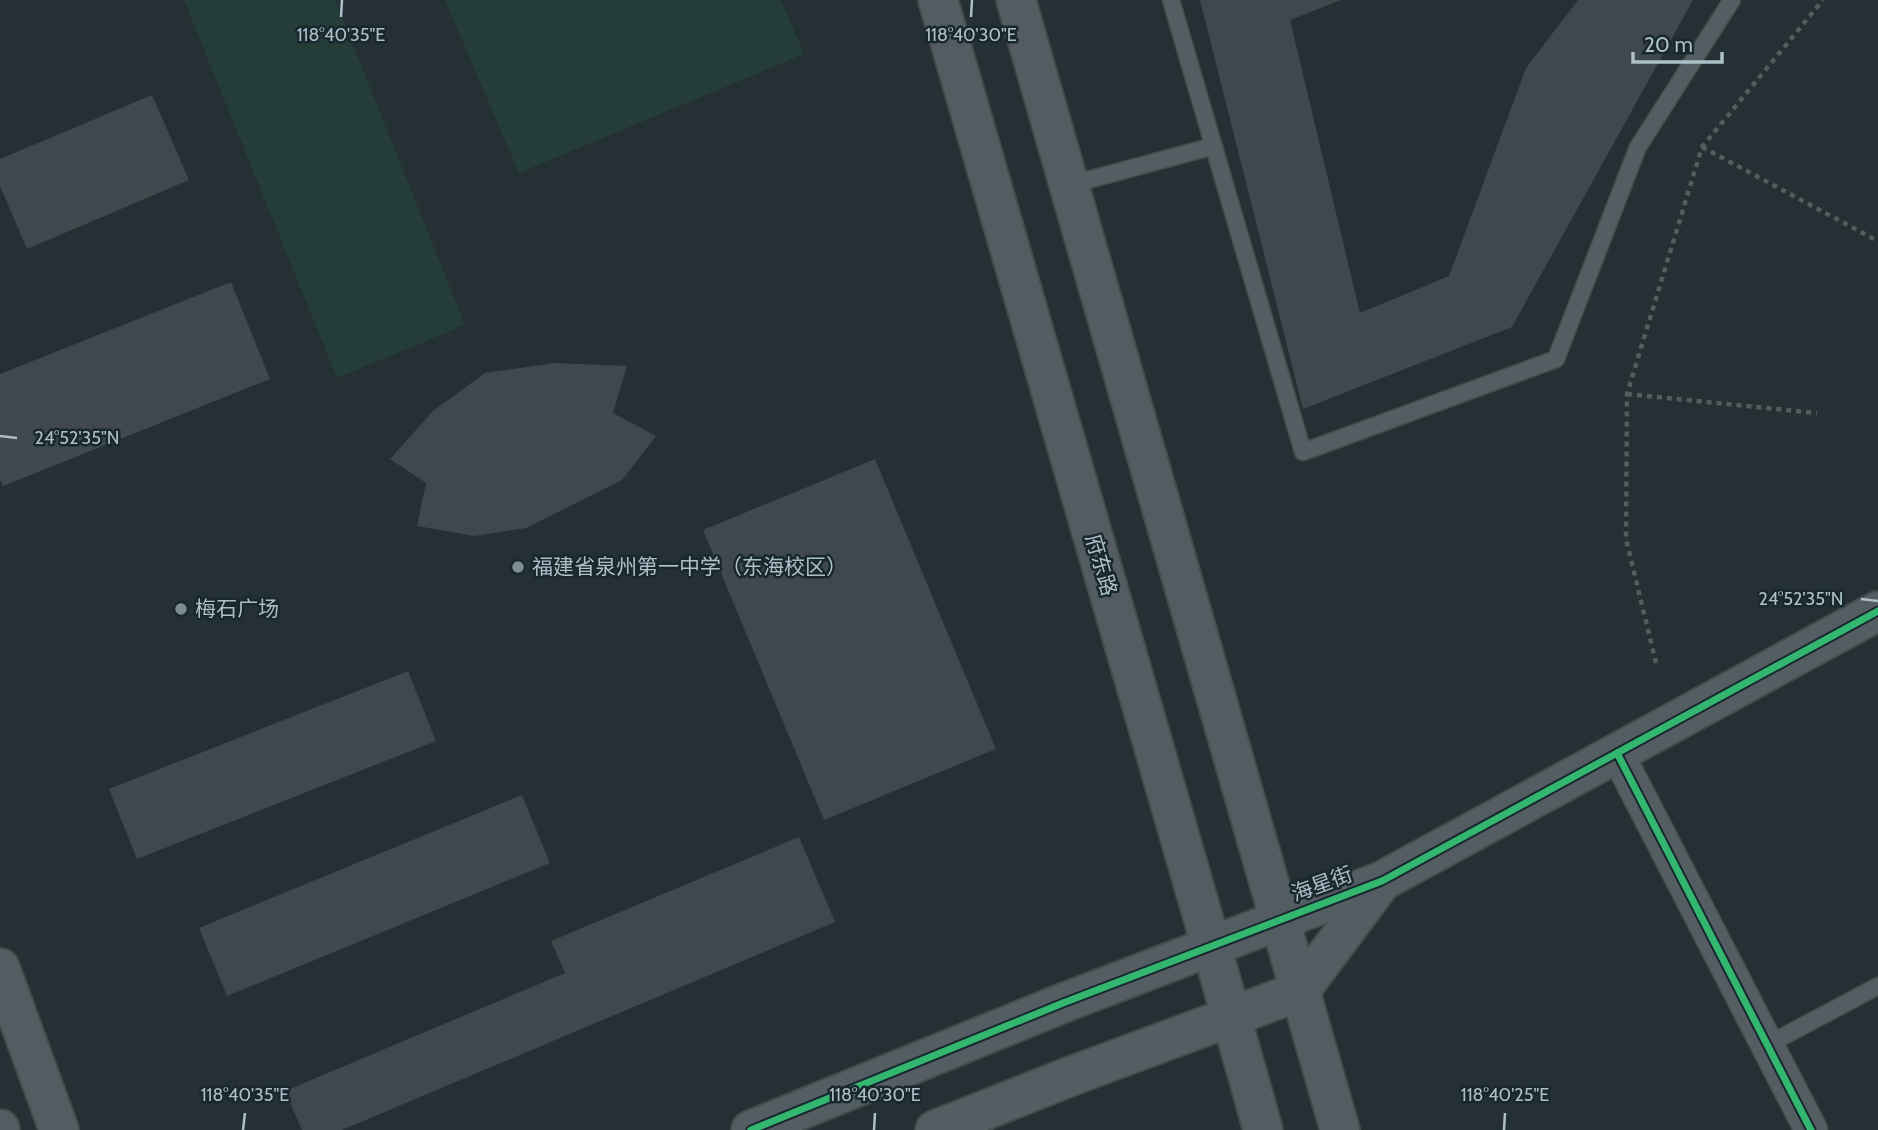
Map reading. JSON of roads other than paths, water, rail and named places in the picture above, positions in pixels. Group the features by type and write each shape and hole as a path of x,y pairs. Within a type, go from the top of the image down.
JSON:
{"main road":[{"name":"府东路","path":"938,0 1262,1130"},
{"path":"1016,0 1339,1130"},
{"path":"0,968 59,1130"},
{"path":"42,1084 69,1130"}],"street":[{"name":"海星街","path":"751,1130 1063,1003 1382,881 1878,611"},
{"path":"1617,754 1811,1130"},
{"name":"海星街","path":"1300,991 1382,881"},
{"path":"935,1130 1300,991"}],"lane":[{"path":"1171,0 1303,452 1556,359 1638,147 1732,0"},
{"path":"1069,185 1214,146"},
{"path":"1767,1045 1878,986"}],"place":[{"name":"福建省泉州第一中学（东海校区）","path":"518,567"},
{"name":"梅石广场","path":"181,609"}]}
